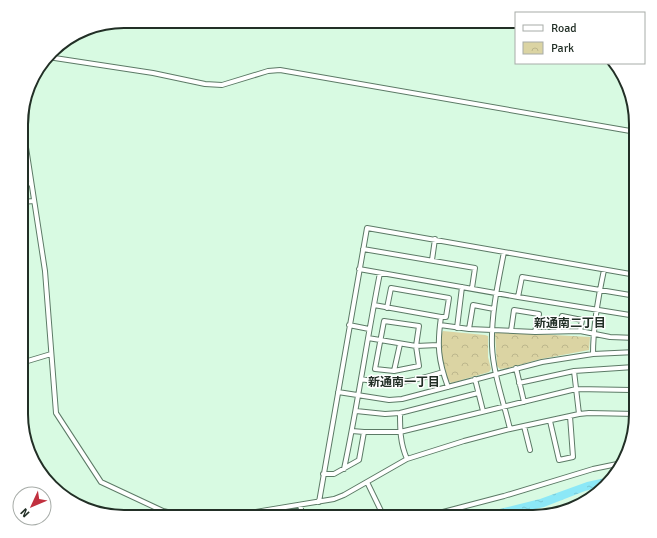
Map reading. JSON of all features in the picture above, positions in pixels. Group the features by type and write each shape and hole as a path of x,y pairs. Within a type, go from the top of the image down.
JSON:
{"street":[{"path":"55,58 153,73 205,84 222,85 268,71 280,70 629,131"},
{"path":"28,162 45,271 56,413 101,482 161,510"},
{"path":"28,202 34,201"},
{"path":"319,502 367,228 629,274"},
{"path":"432,260 435,239"},
{"path":"363,249 475,268 472,288"},
{"path":"504,252 496,292 492,330 494,360 510,429"},
{"path":"359,269 629,315"},
{"path":"593,354 593,334 596,309 604,270"},
{"path":"344,469 356,411 369,329 380,273"},
{"path":"518,297 522,277 629,295"},
{"path":"457,328 462,287"},
{"path":"374,305 387,308 446,317 449,298 391,288 387,308"},
{"path":"469,329 473,305 494,309"},
{"path":"510,331 514,310 539,314 535,332"},
{"path":"558,331 562,316 582,320 580,331"},
{"path":"441,317 438,345 439,359 448,386"},
{"path":"384,321 419,326 416,346 419,366 394,371 375,369 380,339 384,321"},
{"path":"350,325 369,329"},
{"path":"440,325 457,328 510,331 580,331 610,337 629,338"},
{"path":"368,338 416,346 438,345"},
{"path":"394,371 400,344"},
{"path":"338,392 389,400 402,399 542,362 593,354 629,352"},
{"path":"28,361 51,354"},
{"path":"519,383 574,371 629,367"},
{"path":"516,368 524,402"},
{"path":"574,371 580,414"},
{"path":"361,379 400,383 418,380 443,372"},
{"path":"475,379 483,412"},
{"path":"352,431 400,432 576,389 629,390"},
{"path":"356,411 385,414 400,413 478,393"},
{"path":"400,413 402,448 407,459"},
{"path":"268,510 334,499 344,495 407,459 464,441 510,429 580,414 629,414"},
{"path":"550,421 559,460 573,457 570,416"},
{"path":"524,426 530,450"},
{"path":"323,474 334,474 359,460 364,432"},
{"path":"451,510 614,465"},
{"path":"367,482 381,510"},
{"path":"300,505 301,510"}],"green space":[{"path":"443,331 488,336 488,357 491,369 489,372 451,383 448,380 440,342"},
{"path":"497,332 590,337 589,350 541,359 500,369 497,366 495,334"}],"water":[{"path":"604,478 592,489 544,507 531,510 495,510 540,499 587,482"}],"district":[{"name":"新通南二丁目","path":"570,323"},
{"name":"新通南一丁目","path":"404,382"}]}
